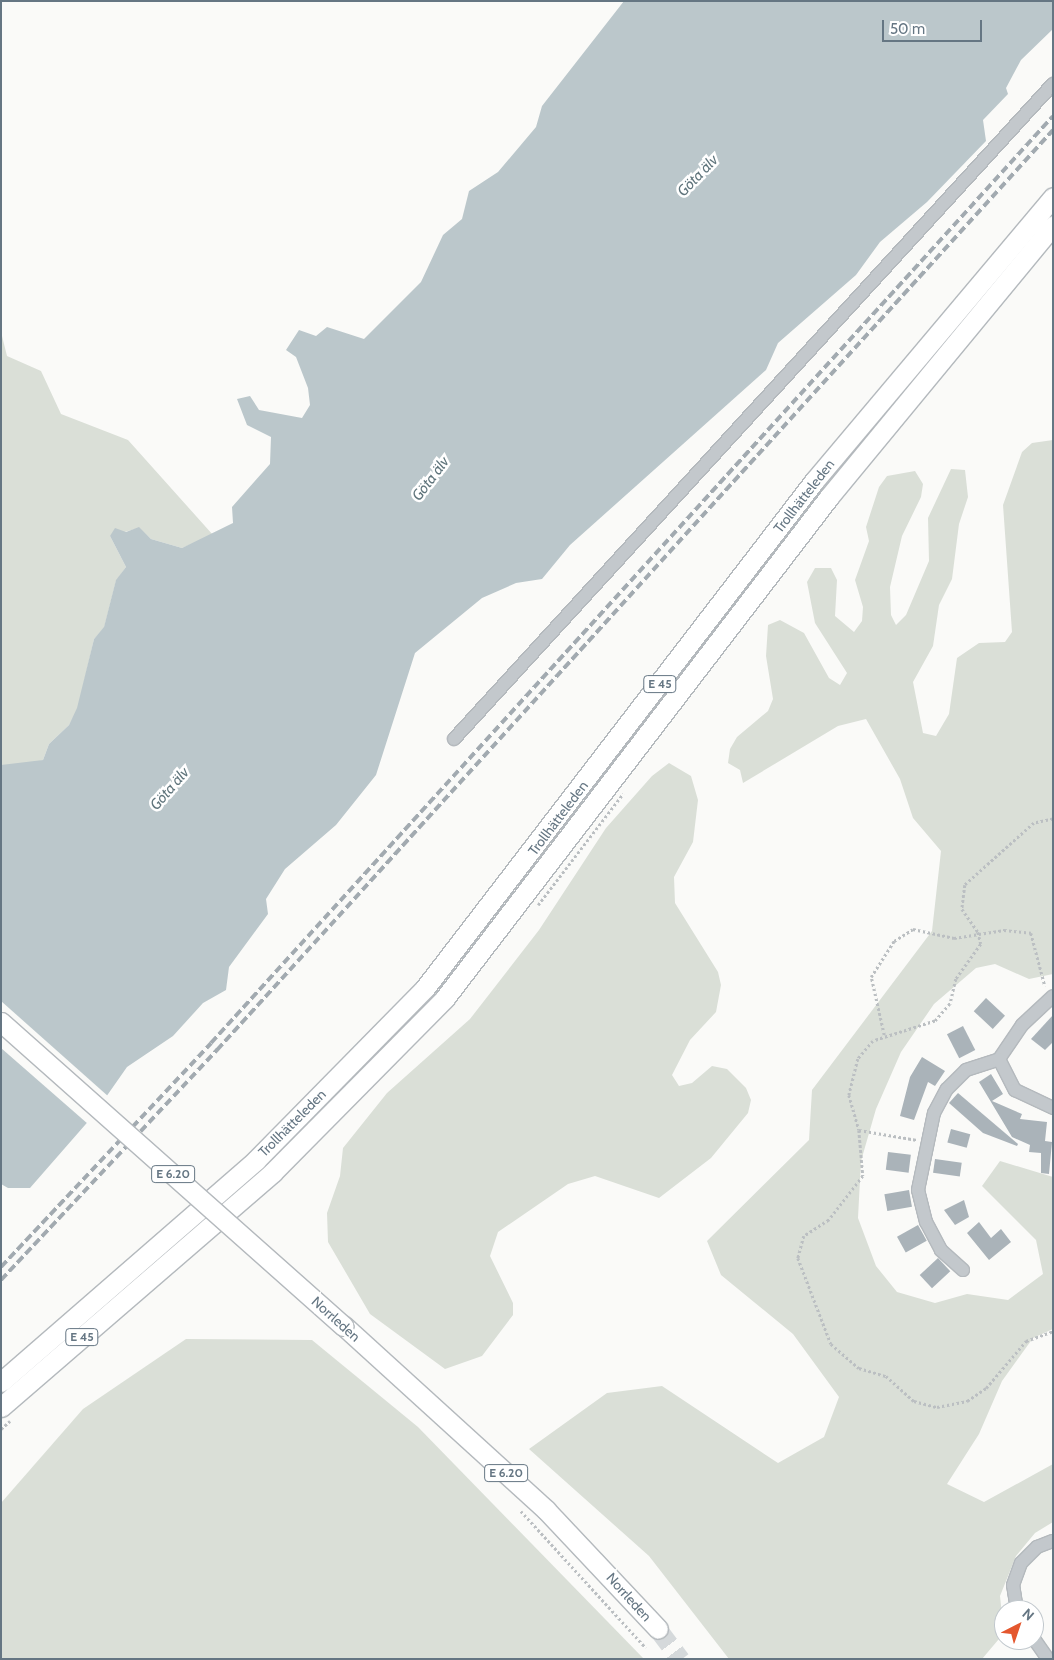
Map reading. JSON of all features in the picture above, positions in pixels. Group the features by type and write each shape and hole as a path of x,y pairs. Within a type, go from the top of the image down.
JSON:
{"highway":[{"name":"Trollhätteleden","path":"1,1382 256,1160 425,988 814,481 1053,197"},
{"name":"Trollhätteleden","path":"1,1407 273,1172 445,998 817,512 1053,225"},
{"name":"Norrleden","path":"1,1022 344,1326 546,1510 658,1629"}],"street":[{"path":"454,739 1053,84"},
{"path":"962,1270 942,1250 926,1222 918,1190 925,1142 934,1113 947,1089 966,1070 999,1059 1022,1025 1053,996"},
{"path":"999,1059 1015,1090 1053,1108"},
{"path":"1015,1600 1013,1584 1021,1563 1037,1547 1053,1540"},
{"path":"1048,1659 1053,1654"}],"path":[{"path":"884,1035 871,976 894,941 913,928 954,938 1004,930 1030,933 1043,985 1053,990"},
{"path":"858,1130 925,1142"},
{"path":"519,1509 646,1648"}],"shaded area":[{"path":"1,332 7,356 41,371 61,414 128,440 213,535 182,548 151,539 139,528 110,536 126,567 116,581 104,628 94,639 78,708 69,725 49,744 43,760 26,765 1,765"},
{"path":"1053,440 1053,974 1029,979 995,964 976,968 934,1004 901,1052 876,1109 861,1161 858,1218 876,1266 897,1292 935,1303 967,1294 1008,1300 1043,1274 1036,1240 982,1186 1000,1161 1053,1177 1053,1329 1033,1338 1002,1381 979,1434 947,1484 984,1502 1053,1464 1053,1522 1035,1533 1016,1556 1000,1596 1000,1600 994,1600 994,1645 982,1659 729,1659 649,1556 529,1449 607,1393 662,1386 778,1463 824,1437 839,1397 793,1334 721,1275 707,1241 809,1140 812,1090 932,931 941,851 913,818 900,779 866,719 838,726 743,783 740,770 728,763 730,749 737,737 768,711 773,699 766,656 768,625 780,620 804,633 829,678 840,685 847,673 815,623 807,582 815,568 831,568 837,580 835,616 854,632 862,621 863,607 855,580 869,541 866,527 879,487 887,476 915,471 923,484 921,497 902,536 890,587 891,615 896,625 906,615 929,561 928,518 951,469 965,470 968,497 959,524 952,579 939,605 933,646 913,682 923,733 936,736 949,714 957,658 979,643 1005,642 1012,632 1003,505 1022,452 1032,443"},
{"path":"669,763 691,776 698,800 693,842 674,877 675,903 718,972 721,985 716,1012 690,1040 672,1075 679,1086 692,1083 712,1066 727,1069 746,1088 751,1100 748,1113 711,1158 659,1198 595,1176 568,1184 498,1232 490,1256 513,1303 513,1315 482,1356 445,1369 370,1314 328,1242 327,1213 340,1176 343,1148 387,1093 470,1019 539,930 606,828 652,776"},
{"path":"186,1339 312,1340 418,1427 644,1659 1,1659 1,1503 83,1409"}],"water":[{"name":"Göta älv","path":"624,1 1053,1 1053,29 1021,60 1006,88 1008,94 983,120 986,141 927,202 880,242 856,275 778,343 766,370 570,545 542,579 516,583 482,598 415,653 376,775 336,825 285,869 266,899 268,914 229,967 226,990 203,1003 173,1036 127,1067 92,1117 30,1188 8,1188 1,1184 1,765 43,760 49,744 69,725 77,708 94,639 104,627 116,580 126,567 110,536 115,528 126,532 139,527 151,539 182,548 233,523 232,507 270,464 271,437 247,425 237,399 250,396 259,410 302,418 310,405 308,388 296,357 286,350 299,330 316,336 327,327 364,339 421,282 443,235 462,219 469,191 498,172 536,127 542,106"}],"pier":[{"path":"1,1001 109,1097 88,1124 1,1048"}],"building":[{"path":"986,998 1005,1016 993,1029 974,1011"},
{"path":"1053,1015 1053,1042 1045,1050 1031,1039"},
{"path":"963,1026 975,1050 959,1058 947,1034"},
{"path":"922,1057 945,1071 935,1086 928,1082 914,1120 900,1116 910,1077"},
{"path":"991,1074 1003,1094 992,1101 1022,1114 1020,1119 1047,1122 1045,1141 1052,1142 1049,1174 1041,1173 1041,1153 1029,1152 1030,1145 1012,1137 979,1082"},
{"path":"958,1093 1018,1144 1017,1146 983,1133 949,1103"},
{"path":"951,1129 970,1134 967,1148 947,1143"},
{"path":"888,1152 911,1155 909,1173 886,1170"},
{"path":"935,1159 962,1163 960,1177 933,1173"},
{"path":"909,1190 912,1207 887,1211 884,1194"},
{"path":"964,1200 969,1217 955,1225 944,1210"},
{"path":"979,1222 991,1238 1001,1229 1011,1242 989,1260 967,1233"},
{"path":"918,1225 927,1241 906,1252 897,1237"},
{"path":"938,1258 950,1271 932,1288 920,1275"}],"tunnel":[{"path":"658,1629 681,1659"}],"railway":[{"path":"1,1267 211,1043 1053,116"},
{"path":"1,1280 217,1050 1053,130"}]}
